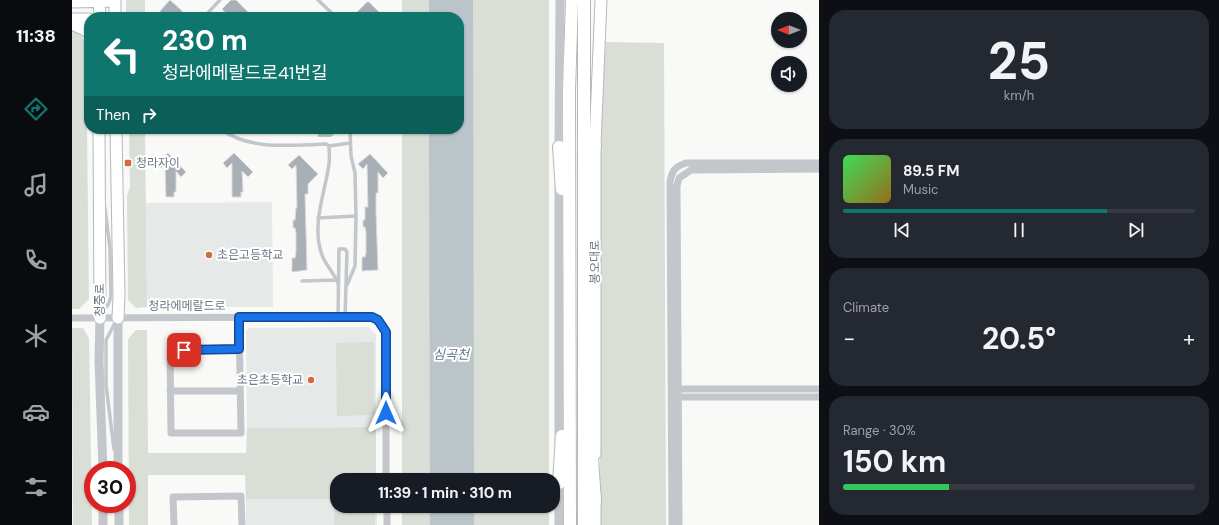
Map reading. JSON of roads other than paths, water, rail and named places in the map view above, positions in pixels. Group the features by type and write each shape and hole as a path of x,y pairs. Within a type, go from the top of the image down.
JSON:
{"highway":[{"path":"570,525 569,91 572,0"},
{"name":"봉오대로","path":"584,0 586,104 584,525"},
{"path":"584,296 594,144"},
{"path":"559,147 569,296"},
{"path":"560,473 569,329"},
{"path":"584,330 595,502"}],"main road":[{"path":"72,2 115,0 115,12"},
{"name":"봉오대로","path":"595,525 594,144 601,0"},
{"path":"99,1 100,12"},
{"path":"72,19 84,19"},
{"path":"72,24 84,30"},
{"name":"청중로","path":"99,134 100,318"},
{"name":"청중로","path":"116,134 119,296 118,318"}],"street":[{"path":"559,473 560,0"},
{"path":"675,389 670,182 672,171 676,166 686,163 819,163"},
{"path":"672,525 677,186 679,178 691,170 819,169"},
{"path":"239,317 240,433 171,433 170,350 239,349"},
{"name":"청라에메랄드로","path":"72,318 365,317 378,320 386,332 386,473"},
{"name":"청중로","path":"100,318 99,386 103,461"},
{"name":"청중로","path":"118,318 118,461"},
{"path":"675,389 819,389"},
{"path":"170,391 240,391"},
{"path":"675,397 819,397"},
{"path":"675,397 679,525"},
{"path":"174,525 173,497 241,496 242,525"},
{"path":"103,513 103,525"},
{"path":"119,513 119,525"},
{"path":"387,513 387,525"},
{"path":"559,513 559,525"}],"lane":[{"path":"209,12 220,0"},
{"path":"318,0 331,12"},
{"path":"228,134 232,137 248,142 277,144 326,144 329,146 350,142"},
{"path":"347,285 355,266 356,216 355,173 350,134"},
{"path":"329,146 329,163 318,218 320,251 326,265 337,282"},
{"path":"318,218 356,216"},
{"path":"339,249 345,249 347,252 347,285 342,317 337,282 338,252 339,249"},
{"path":"302,281 337,282"}],"water":[{"name":"심곡천","path":"429,0 473,0 474,473 430,473 429,134 464,134 464,12 429,12"},
{"path":"318,134 334,134 331,137 318,137"},
{"path":"430,513 474,513 474,525 430,525"}],"place":[{"name":"청라자이","path":"128,163"},
{"name":"초은고등학교","path":"209,255"},
{"name":"초은초등학교","path":"311,380"}]}
